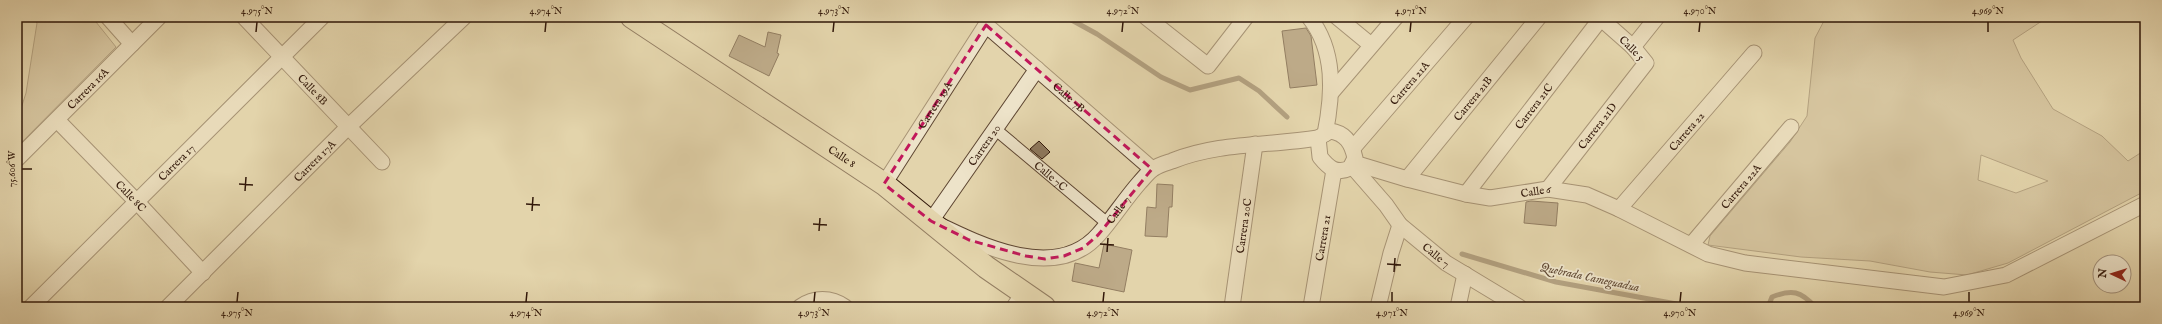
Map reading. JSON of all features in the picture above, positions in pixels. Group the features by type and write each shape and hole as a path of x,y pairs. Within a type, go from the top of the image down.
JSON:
{"main road":[{"name":"Calle 8","path":"632,17 884,184 986,266 1019,300 1044,307"}],"street":[{"path":"108,17 132,44"},
{"name":"Carrera 16A","path":"17,159 159,17"},
{"name":"Calle 8B","path":"244,17 382,162"},
{"name":"Carrera 17","path":"31,307 322,17"},
{"name":"Carrera 17A","path":"168,307 348,127 464,17"},
{"path":"1146,17 1208,66 1246,17"},
{"path":"1309,17 1317,27 1330,60 1331,100 1322,136 1320,157 1334,170 1346,170 1353,159 1348,139 1334,132 1322,136"},
{"path":"1337,17 1371,45"},
{"path":"1331,100 1371,45 1396,17"},
{"name":"Carrera 21A","path":"1353,159 1466,17"},
{"name":"Carrera 21B","path":"1407,179 1539,17"},
{"name":"Calle 5","path":"1600,17 1633,47 1646,63"},
{"name":"Carrera 21C","path":"1466,194 1600,17"},
{"path":"1633,47 1657,17"},
{"name":"Carrera 19A","path":"884,184 986,25"},
{"name":"Calle 7B","path":"986,25 1152,169"},
{"name":"Carrera 22","path":"1619,209 1754,53"},
{"name":"Carrera 21D","path":"1548,189 1646,63"},
{"name":"Carrera 20","path":"931,221 1036,69"},
{"path":"1331,100 1343,136"},
{"name":"Calle 8C","path":"57,120 137,202 203,273"},
{"name":"Carrera 22A","path":"1691,245 1790,127"},
{"name":"Calle 7C","path":"995,128 1107,223"},
{"name":"Calle 7","path":"931,221 969,240 1000,250 1045,259 1064,256 1083,248 1098,235 1152,169 1191,153 1221,146 1286,143 1322,136"},
{"name":"Calle 7","path":"1286,143 1320,157"},
{"name":"Carrera 20C","path":"1232,307 1256,144"},
{"name":"Calle 6","path":"1353,159 1407,179 1466,194 1490,198 1548,189 1587,195 1619,209 1708,254 1745,263 1944,287 2006,275 2145,204"},
{"name":"Calle 7","path":"1353,159 1400,225 1446,263 1519,307"},
{"name":"Carrera 21","path":"1311,307 1334,170"},
{"path":"1378,307 1391,253 1400,225"},
{"path":"1458,307 1464,274"},
{"path":"800,307 810,300 822,299 834,300 845,307"}],"highlighted area":[{"path":"986,25 1152,169 1098,235 1083,248 1064,256 1045,259 1026,256 969,240 931,221 884,184"}],"shaded area":[{"path":"33,17 92,17 116,47 17,147 17,121 26,93 37,23"},
{"path":"1826,17 2048,17 2013,40 2021,58 2053,109 2102,136 2128,161 2145,150 2145,191 2008,263 1967,275 1930,272 1870,261 1801,257 1708,245 1710,236 1790,142 1807,116 1815,38","holes":["1981,155 2048,181 2016,193 1978,180"]}],"building":[{"path":"1306,28 1311,36 1317,85 1290,88 1282,31"},
{"path":"768,32 781,35 777,53 779,54 769,76 729,56 739,35 765,47"},
{"path":"1039,141 1050,152 1042,159 1030,149"},
{"path":"1157,184 1173,185 1172,207 1169,207 1167,237 1145,236 1147,207 1156,208"},
{"path":"1526,202 1558,203 1556,226 1524,223"},
{"path":"1104,244 1132,250 1124,292 1072,281 1075,263 1099,268"}],"waterway":[{"name":"Quebrada Cameguadua","path":"1066,17 1097,34 1161,77 1190,90 1239,78 1259,91 1287,117"},
{"name":"Quebrada Cameguadua","path":"1462,254 1556,282 1693,307"},
{"name":"Quebrada Cameguadua","path":"1768,307 1772,297 1791,292 1801,295 1815,307"}]}
